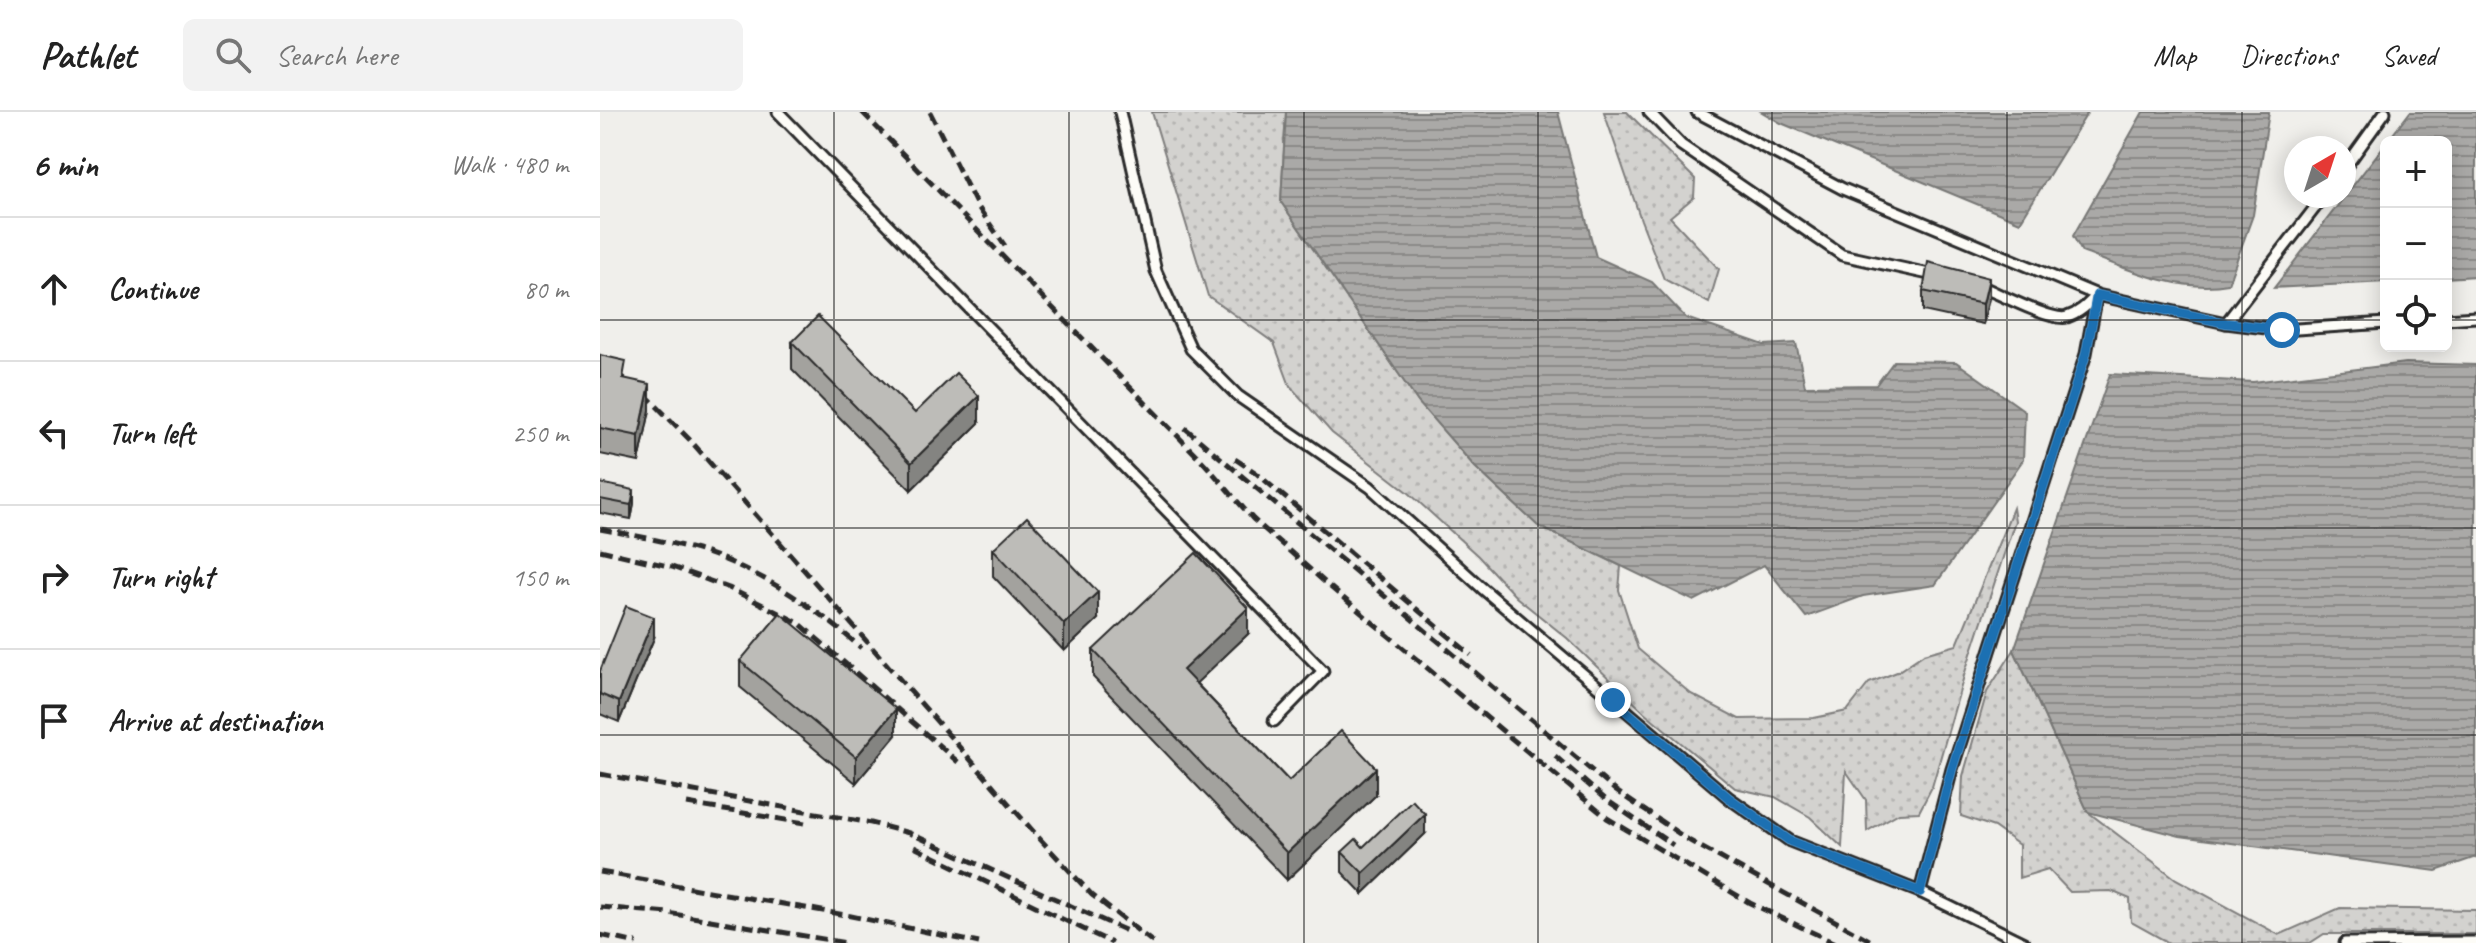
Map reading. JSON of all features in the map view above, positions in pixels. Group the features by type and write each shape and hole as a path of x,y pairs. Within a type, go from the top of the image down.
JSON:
{"lane":[{"path":"778,112 1323,671 1274,721"},
{"path":"1120,112 1156,271 1191,349 1238,396 1370,487 1482,588 1729,798 1790,841 1920,892 2024,943"},
{"path":"1649,112 1681,145 1842,255 1947,278"},
{"path":"1697,112 1843,189 2097,295 2226,323 2282,330 2380,323"},
{"path":"2356,152 2385,112"},
{"path":"2226,323 2315,208"},
{"path":"1972,284 2044,315 2064,319 2082,311 2097,295"},
{"path":"1920,892 1952,769 2086,354 2097,295"},
{"path":"2452,319 2476,317"},
{"path":"2345,943 2476,942"}],"shaded area":[{"path":"1152,112 1286,112 1281,202 1418,402 1475,467 1538,526 1621,566 1619,590 1638,649 1691,694 1739,719 1814,718 1847,711 1869,683 1897,672 1924,654 1957,645 2013,508 2015,521 1966,669 1932,787 1919,812 1899,813 1867,831 1866,800 1846,771 1842,847 1810,817 1775,797 1735,788 1644,712 1567,638 1516,597 1478,556 1408,492 1332,433 1290,386 1274,343 1208,296"},
{"path":"1286,112 1558,112 1596,257 1652,282 1686,318 1764,345 1796,343 1805,386 1876,385 1894,361 1956,362 2025,411 2023,460 1935,585 1863,596 1806,617 1764,565 1694,601 1538,526 1475,467 1418,402 1281,202"},
{"path":"1604,112 1627,112 1695,179 1694,197 1670,217 1719,269 1709,303 1664,279"},
{"path":"1762,112 2088,112 2020,222 1781,123"},
{"path":"2143,112 2269,112 2253,215 2228,284 2191,285 2154,278 2082,252 2073,236"},
{"path":"2410,112 2476,112 2476,276 2452,278 2452,136 2392,136"},
{"path":"2380,151 2380,282 2274,288 2336,208 2356,208 2356,182"},
{"path":"2406,363 2476,365 2476,857 2436,871 2180,836 2088,812 2014,650 2110,374 2253,382"},
{"path":"2014,650 2088,812 2176,879 2279,935 2340,908 2476,910 2476,934 2324,934 2310,943 2169,943 2131,922 2130,899 2111,891 2070,892 2048,869 2019,878 2019,845 1994,827 1961,816 1963,776 1987,692"}],"building":[{"path":"1928,262 1989,278 1983,304 1923,291"},
{"path":"818,316 915,413 956,373 979,396 911,463 792,342"},
{"path":"600,355 626,361 623,378 650,384 639,436 600,428"},
{"path":"600,483 634,490 631,505 600,499"},
{"path":"1027,517 1098,592 1064,624 993,549"},
{"path":"1196,553 1248,608 1183,670 1289,781 1341,731 1376,768 1287,853 1093,650"},
{"path":"626,606 654,617 619,702 600,694 600,671"},
{"path":"780,613 896,709 856,757 740,661"},
{"path":"1412,800 1425,814 1363,873 1342,852 1356,839 1363,847"}],"railway":[{"path":"862,112 1205,464 1253,519 1329,586 1607,818 1750,903 1835,943"},
{"path":"930,112 976,204 1005,246"},
{"path":"600,362 639,388 690,440 1092,895 1154,943"},
{"path":"1185,428 1616,791 1690,841 1875,943"},
{"path":"1235,459 1255,472 1471,655"},
{"path":"600,529 697,550 741,567 805,604 861,648"},
{"path":"600,550 672,567 729,588 799,623 958,762"},
{"path":"1555,756 1605,799 1673,845"},
{"path":"600,774 871,823 909,833 1129,932"},
{"path":"687,804 805,823"},
{"path":"914,847 1112,943"},
{"path":"600,872 851,916 979,943"},
{"path":"600,907 668,913 847,943"},
{"path":"600,935 637,943"}],"route":[{"path":"1613,700 1729,798 1790,841 1920,892 1952,769 2086,354 2097,295 2226,323 2282,330"}]}
